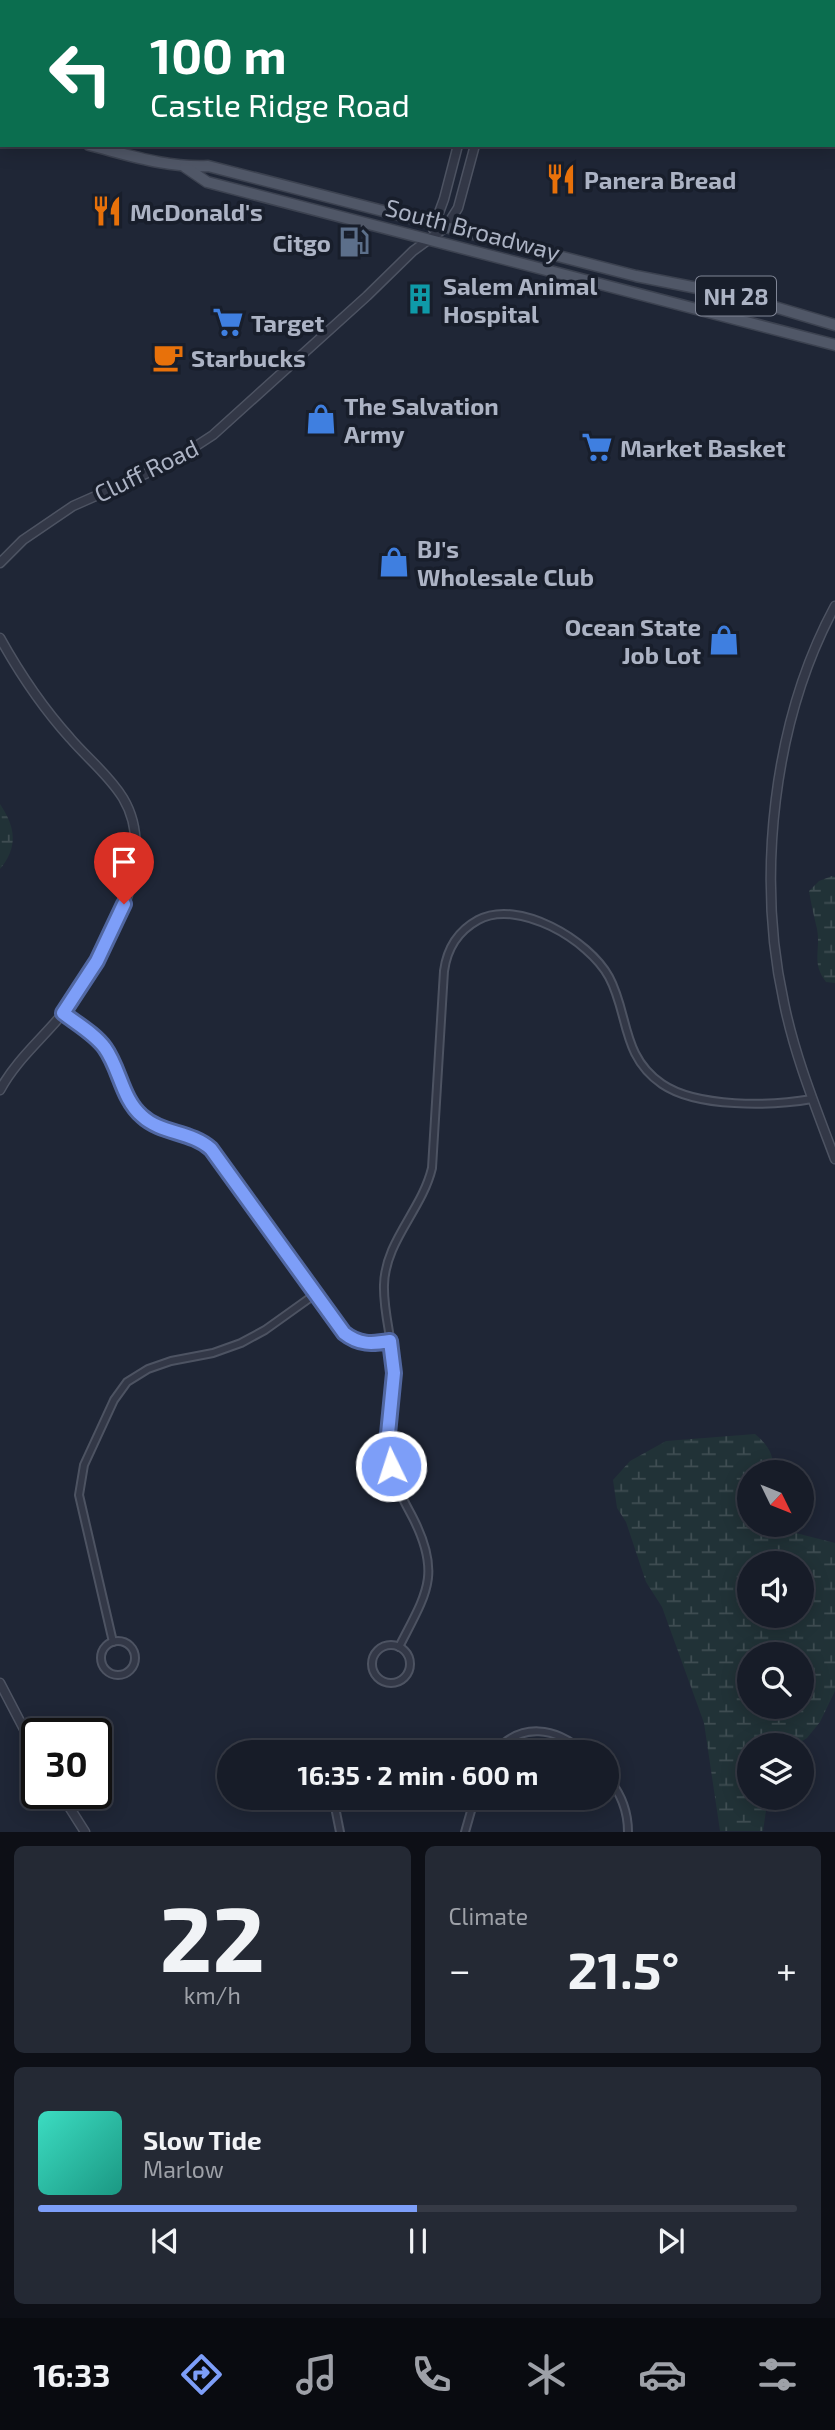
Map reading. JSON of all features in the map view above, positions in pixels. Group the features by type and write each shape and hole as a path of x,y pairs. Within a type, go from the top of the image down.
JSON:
{"main road":[{"name":"South Broadway","path":"98,147 184,167 208,166 636,276 738,296 835,324"},
{"name":"South Broadway","path":"184,167 207,182 835,345"}],"street":[{"path":"430,239 457,147"},
{"path":"446,227 458,208 473,147"},
{"name":"Cluff Road","path":"0,563 23,540 73,506 170,463 213,435 367,296 412,251 446,227"},
{"path":"835,606 813,657 790,728 771,847 771,902 779,982 792,1037 835,1159"},
{"path":"0,638 46,710 119,792 129,810 135,834 131,885 116,925 93,968 63,1013 15,1067 0,1090"},
{"path":"399,1647 421,1604 430,1572 424,1542 397,1488 391,1466 388,1434 394,1373 384,1297 387,1263 427,1186 434,1160 446,962 458,937 475,922 495,914 523,915 550,926 587,951 602,966 612,984 635,1054 651,1075 671,1090 694,1098 715,1101 775,1103 812,1099"},
{"path":"63,1013 104,1047 131,1103 143,1117 155,1125 200,1141 211,1149 340,1328 354,1340 371,1344 390,1341"},
{"path":"113,1642 79,1495 84,1465 114,1400 128,1382 148,1368 171,1360 213,1353 241,1343 265,1330 314,1295"},
{"path":"113,1642 127,1644 134,1654 131,1668 120,1675 109,1672 102,1661 103,1651 113,1642"},
{"path":"382,1647 399,1647 409,1656 409,1672 398,1683 382,1682 372,1669 373,1656 382,1647"},
{"path":"0,1683 21,1723"},
{"path":"510,1740 519,1735 546,1731 569,1740"},
{"path":"619,1793 626,1811 628,1832"},
{"path":"70,1809 85,1832"},
{"path":"336,1810 340,1832"},
{"path":"465,1832 471,1810"}],"green space":[{"path":"0,804 9,821 13,837 10,853 0,869"},
{"path":"835,877 835,983 826,982 819,968 817,929 809,891 819,881"},
{"path":"755,1434 769,1450 772,1460 737,1460 737,1537 812,1537 835,1543 835,1691 820,1722 811,1733 737,1733 737,1810 766,1810 763,1831 720,1831 704,1723 662,1607 646,1582 626,1522 617,1508 613,1480 630,1461 666,1441"}],"place":[{"name":"Panera Bread","path":"561,179"},
{"name":"McDonald's","path":"107,211"},
{"name":"Citgo","path":"354,242"},
{"name":"Salem Animal Hospital","path":"420,299"},
{"name":"Target","path":"228,322"},
{"name":"Starbucks","path":"168,357"},
{"name":"The Salvation Army","path":"321,419"},
{"name":"Market Basket","path":"597,447"},
{"name":"BJ's Wholesale Club","path":"394,562"},
{"name":"Ocean State Job Lot","path":"724,640"}],"route":[{"path":"124,904 109,940 63,1013 104,1047 131,1103 143,1117 155,1125 200,1141 211,1149 344,1333 359,1342 371,1344 390,1341 394,1363 388,1434 391,1466"}]}
